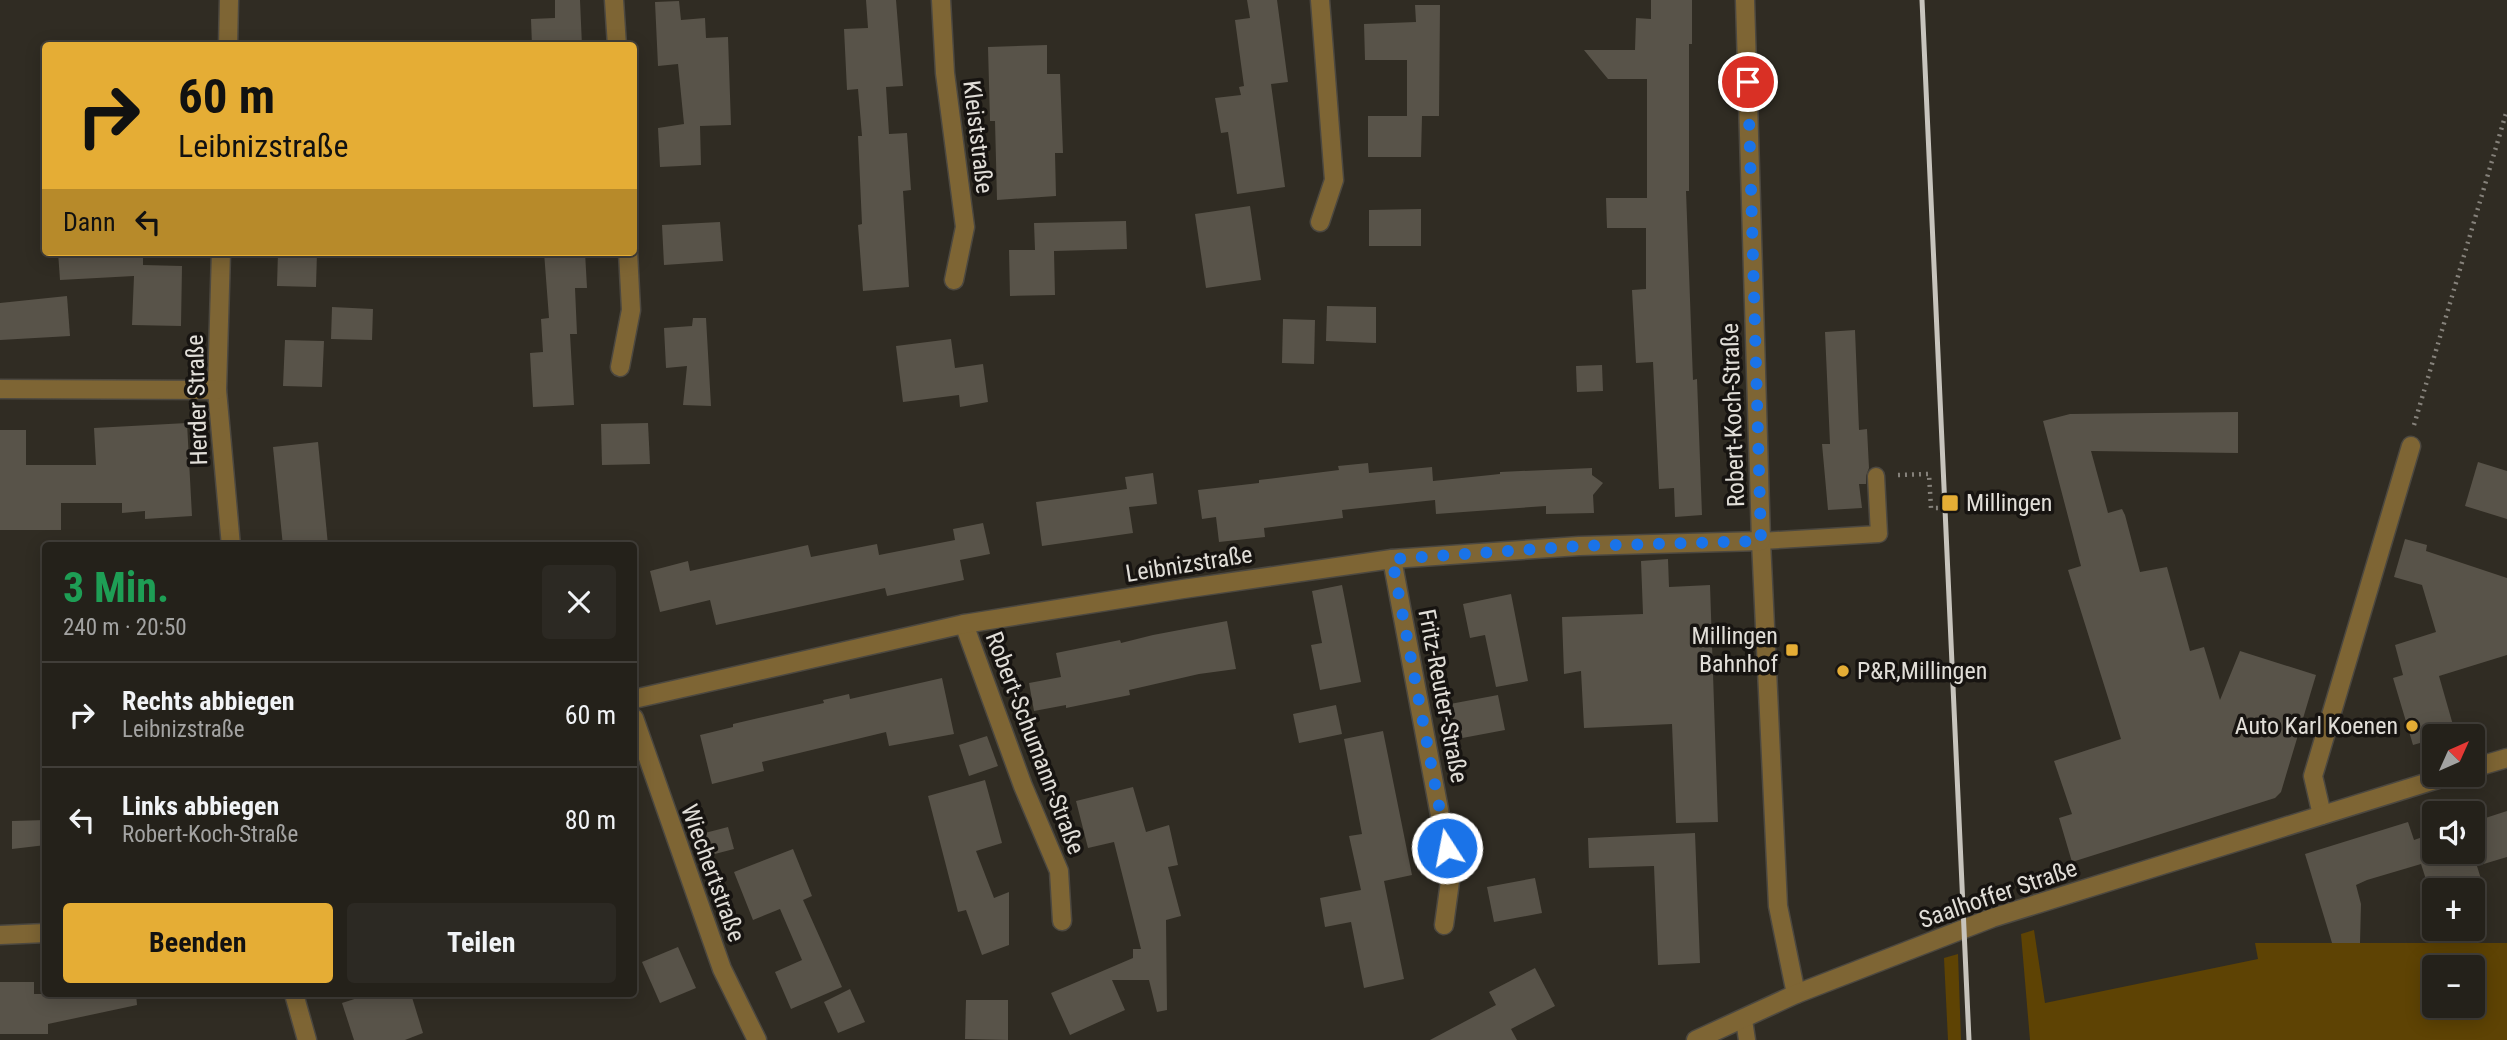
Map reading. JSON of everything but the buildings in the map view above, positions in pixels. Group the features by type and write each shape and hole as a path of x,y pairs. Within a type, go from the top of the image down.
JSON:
{"street":[{"path":"228,42 229,0"},
{"path":"614,0 617,42"},
{"name":"Kleiststraße","path":"941,0 945,73 965,227 954,280"},
{"path":"1320,0 1334,180 1320,222"},
{"name":"Robert-Koch-Straße","path":"1745,0 1761,541 1778,906 1796,994"},
{"name":"Herder Straße","path":"221,256 217,390 231,542"},
{"path":"620,367 631,310 628,256"},
{"path":"0,389 217,390"},
{"path":"2322,815 2313,776 2411,446"},
{"name":"Leibnizstraße","path":"637,698 964,624 1392,559 1580,546 1761,541"},
{"name":"Fritz-Reuter-Straße","path":"1392,559 1451,874 1444,925"},
{"name":"Robert-Schumann-Straße","path":"964,624 1023,786 1059,872 1062,921"},
{"name":"Wiechertstraße","path":"637,727 722,969 757,1040"},
{"path":"2485,764 2507,758"},
{"name":"Saalhoffer Straße","path":"1696,1040 1796,994 1992,918 2422,784"},
{"path":"0,935 42,933"},
{"path":"296,997 307,1040"}],"lane":[{"path":"1761,541 1879,534 1876,476"},
{"path":"1744,1020 1747,1040"}],"path":[{"path":"2411,446 2412,431 2507,110"},
{"path":"1876,476 1929,474 1931,508 1956,508"}],"shaded area":[{"path":"2034,930 2045,1003 2258,959 2255,943 2507,943 2507,1040 2030,1040 2021,934"},
{"path":"1958,954 1961,1040 1948,1040 1944,958"}],"railway":[{"path":"1922,0 1969,1040"}],"place":[{"name":"Millingen","path":"1950,503"},
{"name":"Millingen Bahnhof","path":"1792,650"},
{"name":"P&R,Millingen","path":"1843,671"},
{"name":"Auto Karl Koenen","path":"2412,726"}],"route":[{"path":"1447,848 1392,559 1580,546 1761,541 1748,82"}]}
